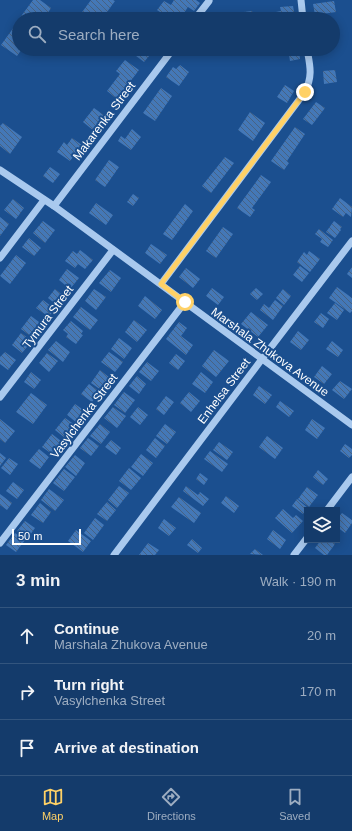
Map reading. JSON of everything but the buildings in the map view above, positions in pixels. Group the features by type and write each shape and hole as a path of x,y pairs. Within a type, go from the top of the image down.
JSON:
{"street":[{"path":"200,12 208,1 217,0"},
{"path":"301,0 302,12"},
{"name":"Makarenka Street","path":"54,206 168,56"},
{"path":"161,284 305,92 309,83 311,72 309,56"},
{"name":"Marshala Zhukova Avenue","path":"0,170 54,206 352,425"},
{"path":"0,258 44,200"},
{"name":"Enhelsa Street","path":"114,555 352,242"},
{"name":"Tymura Street","path":"0,397 113,250"},
{"name":"Vasylchenka Street","path":"0,543 185,302"},
{"path":"329,507 352,477"},
{"path":"294,555 304,542"}],"route":[{"path":"185,302 161,284 305,92"}]}
